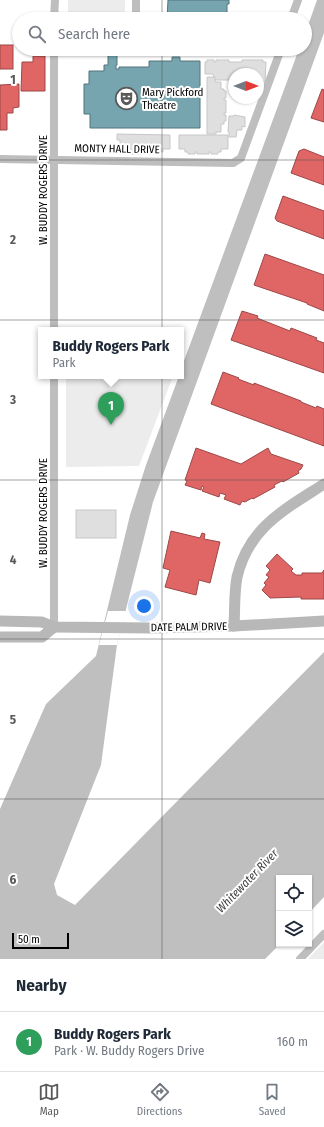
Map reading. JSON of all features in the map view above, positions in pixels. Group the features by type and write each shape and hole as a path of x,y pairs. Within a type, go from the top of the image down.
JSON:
{"main road":[{"path":"234,626 237,577 252,540 275,516 324,484"},
{"name":"DATE PALM DRIVE","path":"0,621 42,622 54,627 151,628 234,626 324,621"},
{"name":"DATE PALM DRIVE","path":"0,637 42,636 54,627"}],"street":[{"path":"54,12 55,0"},
{"path":"136,0 136,12"},
{"path":"294,12 298,0"},
{"name":"W. BUDDY ROGERS DRIVE","path":"54,56 54,327"},
{"name":"MONTY HALL DRIVE","path":"0,159 233,163 241,158 278,56"},
{"name":"W. BUDDY ROGERS DRIVE","path":"54,379 54,627"},
{"path":"300,959 324,934"}],"shaded area":[{"path":"68,0 125,0 125,12 68,12"},
{"path":"66,379 172,379 139,466 66,467"},
{"path":"324,942 324,959 308,959"}],"water":[{"name":"Whitewater River","path":"317,0 324,0 324,33 153,502 117,645 101,765 54,884 57,895 75,905 324,652 324,897 312,910 312,875 276,875 277,947 265,959 0,959 0,809 46,704 96,656 130,515 146,465 178,379 184,379 184,361 296,56 312,56 312,14"}],"pier":[{"path":"108,611 126,611 117,645 99,645"}],"building: Shops":[{"path":"0,45 12,45 13,69 0,69"},
{"path":"33,56 45,56 45,91 21,91 22,62 33,62"},
{"path":"19,84 19,107 13,108 13,113 7,113 7,130 0,130 0,85"},
{"path":"322,89 324,90 324,122 311,118"},
{"path":"304,149 324,157 324,185 291,173 299,151"},
{"path":"283,196 324,211 324,239 277,221 275,218"},
{"path":"265,254 324,275 324,311 307,303 254,285"},
{"path":"242,311 258,316 257,318 290,331 291,328 317,338 316,340 324,343 324,373 231,340"},
{"path":"223,372 316,408 317,406 324,409 324,446 211,404"},
{"path":"196,448 241,464 268,448 271,454 303,465 298,471 299,473 274,485 275,487 253,499 252,498 245,502 242,501 240,505 224,499 226,495 220,493 219,497 202,491 204,487 202,486 201,490 185,485 187,481 185,480"},
{"path":"171,531 200,538 202,533 205,534 204,539 220,542 210,583 199,580 196,595 165,587 170,570 163,568"},
{"path":"277,554 293,569 291,571 296,575 302,575 302,573 322,573 324,570 324,599 301,599 301,597 270,598 262,590 266,585 264,583 269,577 266,575 270,570 266,566"}],"building: Public":[{"path":"168,0 229,0 229,4 227,4 227,12 167,12"},
{"path":"108,56 117,56 116,69 119,69 119,67 149,67 149,61 172,61 172,57 180,57 180,61 200,61 200,128 90,128 90,114 84,114 84,84 89,84 89,71 104,71 104,65 108,65"}],"building: Other":[{"path":"207,60 214,60 214,62 216,62 216,60 229,60 229,62 242,62 242,60 263,60 263,62 266,62 265,82 264,68 228,68 228,80 215,80 213,74 205,74 205,62 207,62"},
{"path":"207,77 215,77 215,82 221,82 221,89 226,91 226,98 224,98 224,100 226,100 226,113 224,113 224,115 226,115 226,121 224,121 224,124 221,124 221,132 216,132 216,134 207,134"},
{"path":"234,115 245,117 245,127 242,126 242,130 237,130 236,137 229,137 229,116"},
{"path":"117,134 170,135 170,149 163,149 163,152 160,152 160,154 130,154 130,152 127,152 127,149 120,149 120,140 117,140"},
{"path":"179,135 228,135 228,149 221,149 221,152 218,152 218,154 211,154 211,152 209,152 209,154 197,154 197,152 195,152 195,154 188,154 188,152 185,152 185,149 179,149"},
{"path":"76,510 116,510 116,538 76,538"}],"place":[{"name":"Mary Pickford Theatre","path":"127,98"},
{"name":"Buddy Rogers Park","path":"111,425"}]}
